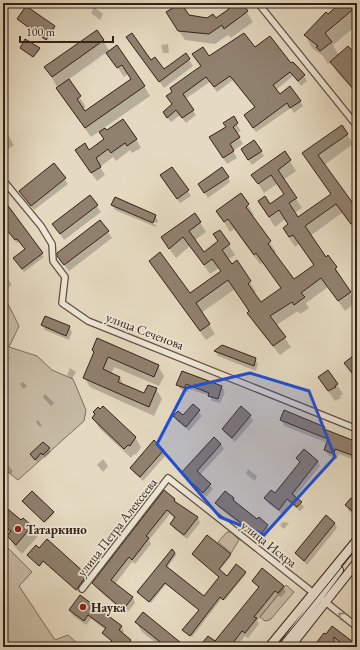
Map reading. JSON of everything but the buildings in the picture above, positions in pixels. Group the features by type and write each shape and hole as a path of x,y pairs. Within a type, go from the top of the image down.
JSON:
{"main road":[{"path":"290,647 319,598 357,540"},
{"path":"282,647 357,546"},
{"path":"269,647 280,634 357,560"}],"street":[{"path":"258,3 357,126"},
{"name":"улица Сеченова","path":"3,180 41,226 52,244 54,261 65,277 62,303 88,321 357,429"},
{"name":"улица Петра Алексеева","path":"82,589 168,478"},
{"name":"улица Искра","path":"168,478 357,627"}],"highlighted area":[{"path":"250,373 309,391 335,457 264,535 220,517 157,444 186,388"}],"shaded area":[{"path":"3,304 8,304 19,326 9,347 37,356 52,370 73,379 86,410 84,421 18,480 3,468"},
{"path":"227,532 231,532 239,540 231,553 218,542"},
{"path":"3,543 32,572 19,586 55,640 68,635 76,642 67,647 3,647"},
{"path":"286,585 294,592 270,620 265,621 260,617"}],"tram line":[{"path":"277,647 357,548"}],"place":[{"name":"Татаркино","path":"18,529"},
{"name":"Наука","path":"83,607"}]}
